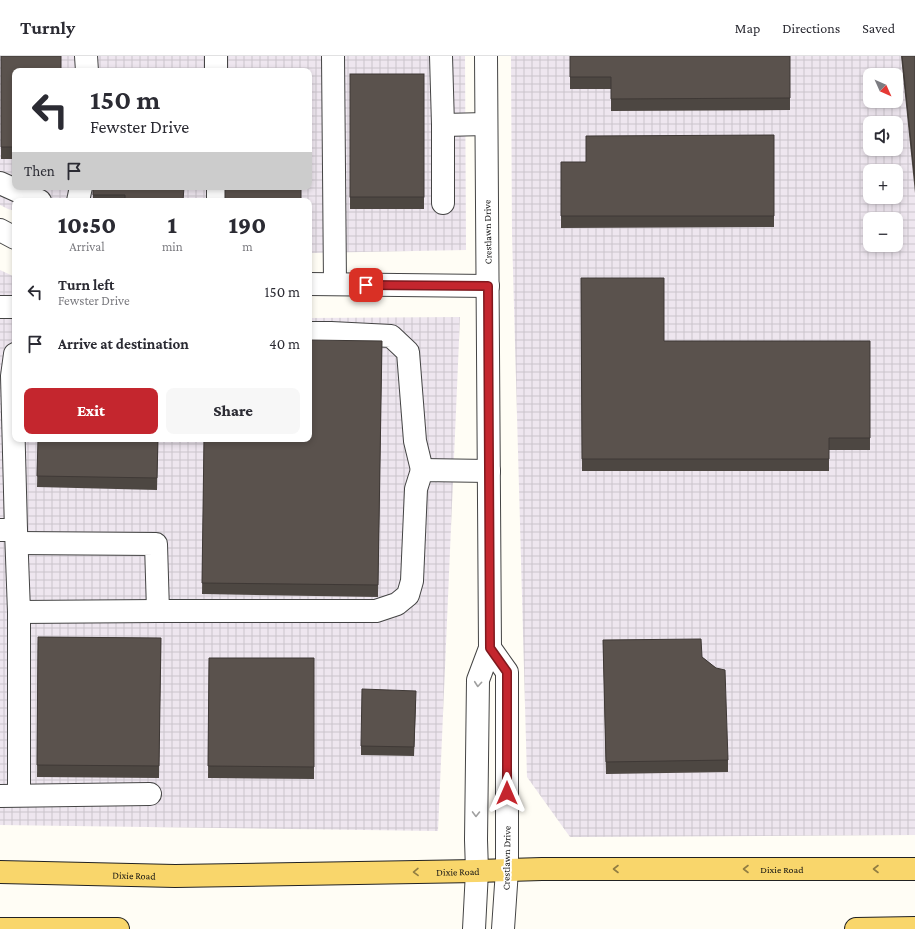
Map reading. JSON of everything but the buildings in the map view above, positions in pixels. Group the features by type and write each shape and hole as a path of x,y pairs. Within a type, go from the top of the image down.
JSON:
{"main road":[{"name":"Dixie Road","path":"0,872 175,876 542,869 915,869"},
{"path":"856,929 915,928"},
{"path":"0,929 118,929"}],"street":[{"path":"86,56 86,68"},
{"path":"216,56 216,68"},
{"path":"333,56 335,284"},
{"path":"441,56 443,204"},
{"name":"Crestlawn Drive","path":"474,929 477,871 478,680 490,648 486,56"},
{"path":"443,126 486,124"},
{"path":"0,183 12,188"},
{"path":"16,190 33,198"},
{"path":"0,230 12,236"},
{"path":"312,284 488,286"},
{"path":"0,307 12,307"},
{"path":"19,612 376,611 397,604 408,595 412,581 416,489 422,470 415,441 408,352 390,336 312,333"},
{"path":"12,376 11,534 19,612 10,796 150,794"},
{"path":"422,470 489,471"},
{"path":"11,534 156,544 158,611"},
{"name":"Crestlawn Drive","path":"490,648 507,672 506,870 503,929"}],"shaded area":[{"path":"0,56 465,56 466,250 312,253 312,198 12,198 12,210 0,205"},
{"path":"511,56 915,56 915,835 570,837 527,777 512,234"},
{"path":"0,270 12,276 12,442 312,442 312,318 460,317 438,831 0,825"}],"route":[{"path":"366,285 488,286 490,648 507,672 507,793"}]}
